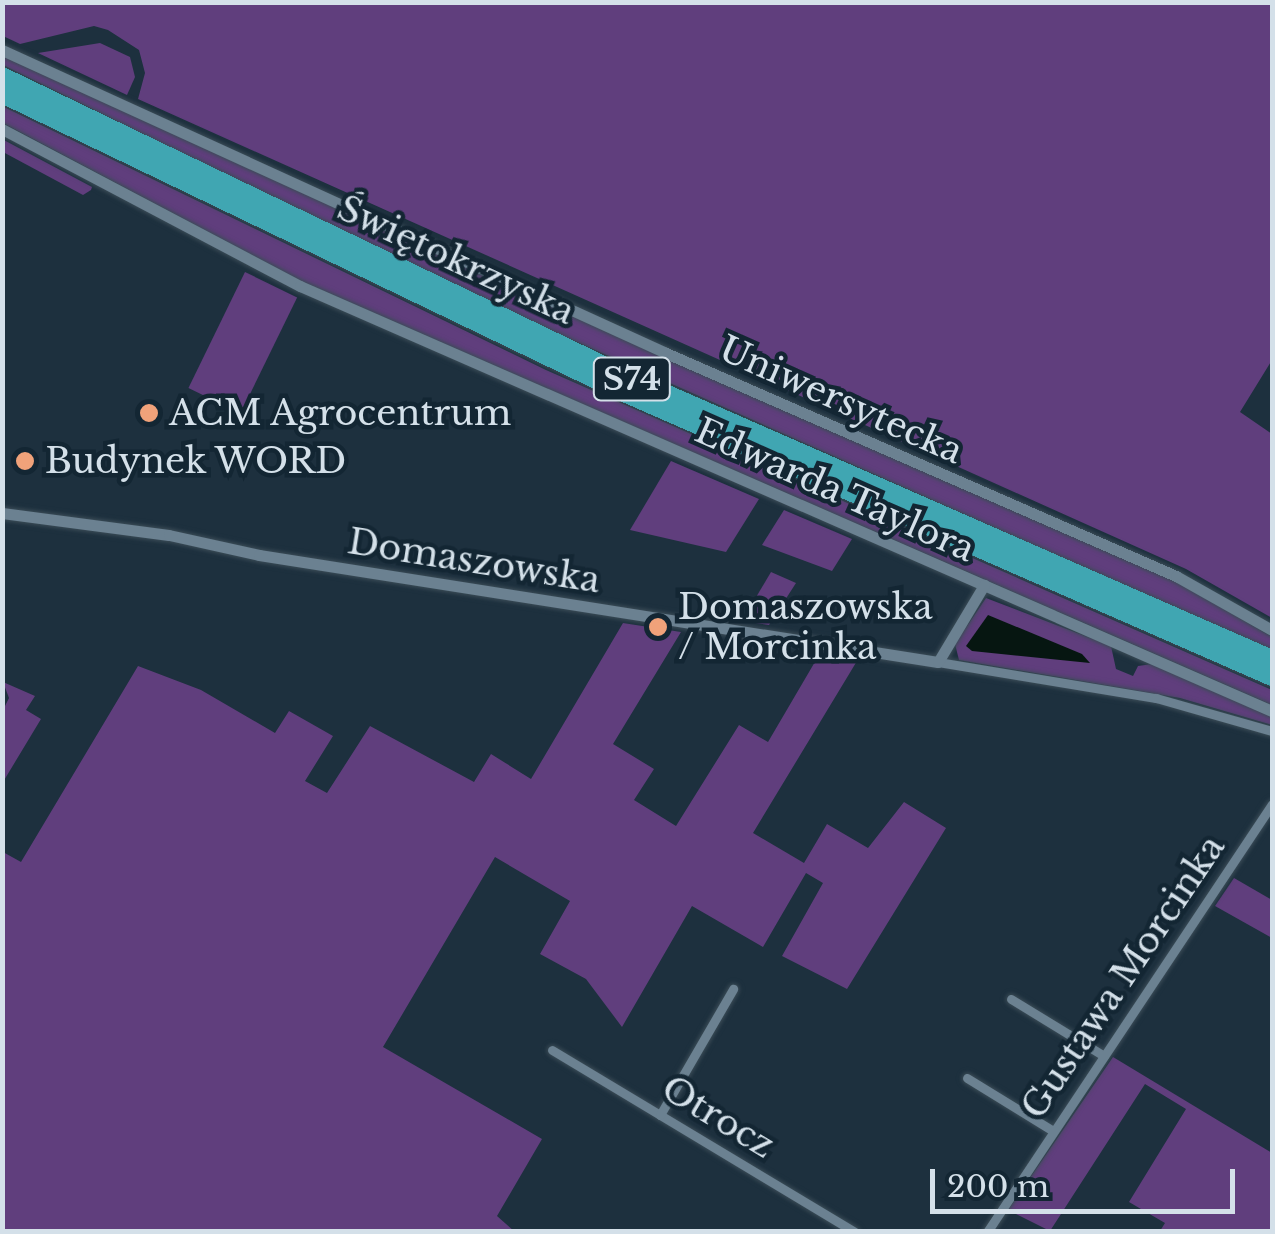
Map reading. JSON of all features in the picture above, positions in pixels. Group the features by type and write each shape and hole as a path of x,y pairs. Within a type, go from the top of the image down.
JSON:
{"highway":[{"name":"Świętokrzyska","path":"2,76 606,367 1272,659"},
{"name":"Świętokrzyska","path":"2,94 615,389 1272,678"}],"street":[{"name":"Uniwersytecka","path":"2,50 649,346 1176,576 1272,630"},
{"name":"Edwarda Taylora","path":"2,129 300,286 1272,711"},
{"name":"Domaszowska","path":"2,514 178,536 271,557 1156,698 1272,731"},
{"path":"938,662 984,585"},
{"name":"Gustawa Morcinka","path":"987,1232 1272,804"},
{"path":"660,1115 733,989"},
{"path":"1011,999 1104,1056"},
{"name":"Otrocz","path":"552,1050 855,1232"},
{"path":"966,1078 1053,1131"}],"shaded area":[{"path":"2,3 1272,3 1272,360 1240,412 1272,434 1272,618 1186,569 138,99 145,73 139,50 108,30 94,26 20,44 3,36"},
{"path":"100,43 130,57 135,77 127,95 38,53"},
{"path":"2,55 1173,580 1272,637 1272,651 458,289 3,65"},
{"path":"2,106 546,370 1272,690 1272,705 301,281 3,123"},
{"path":"2,139 92,187 91,190 83,195 3,152"},
{"path":"245,272 297,297 241,413 188,388"},
{"path":"671,461 759,499 726,552 630,530"},
{"path":"784,510 852,539 832,571 762,545"},
{"path":"771,572 796,583 769,625 742,621"},
{"path":"986,598 1111,646 1116,669 1133,676 1138,666 1152,664 1272,716 1272,725 1180,698 959,660 955,644"},
{"path":"988,615 1082,654 1090,663 972,651 966,646"},
{"path":"623,623 681,632 613,744 654,769 634,800 676,826 739,725 768,742 819,655 857,661 753,833 804,863 827,824 868,848 904,802 946,828 847,989 782,956 823,883 806,873 763,947 692,906 622,1027 586,979 540,954 570,901 495,857 383,1047 542,1139 497,1216 514,1231 3,1231 3,852 21,862 138,666 201,690 275,733 289,711 333,736 305,781 327,793 370,726 474,782 491,754 531,779"},
{"path":"3,682 35,696 26,710 41,719 3,782 3,710 9,698"},
{"path":"1234,878 1272,900 1272,938 1215,906"},
{"path":"1113,1057 1272,1153 1272,1231 1160,1231 1165,1223 1129,1202 1186,1109 1145,1084 1050,1231 1008,1210"}],"place":[{"name":"ACM Agrocentrum","path":"149,413"},
{"name":"Budynek WORD","path":"25,461"},
{"name":"Domaszowska / Morcinka","path":"658,627"}]}
